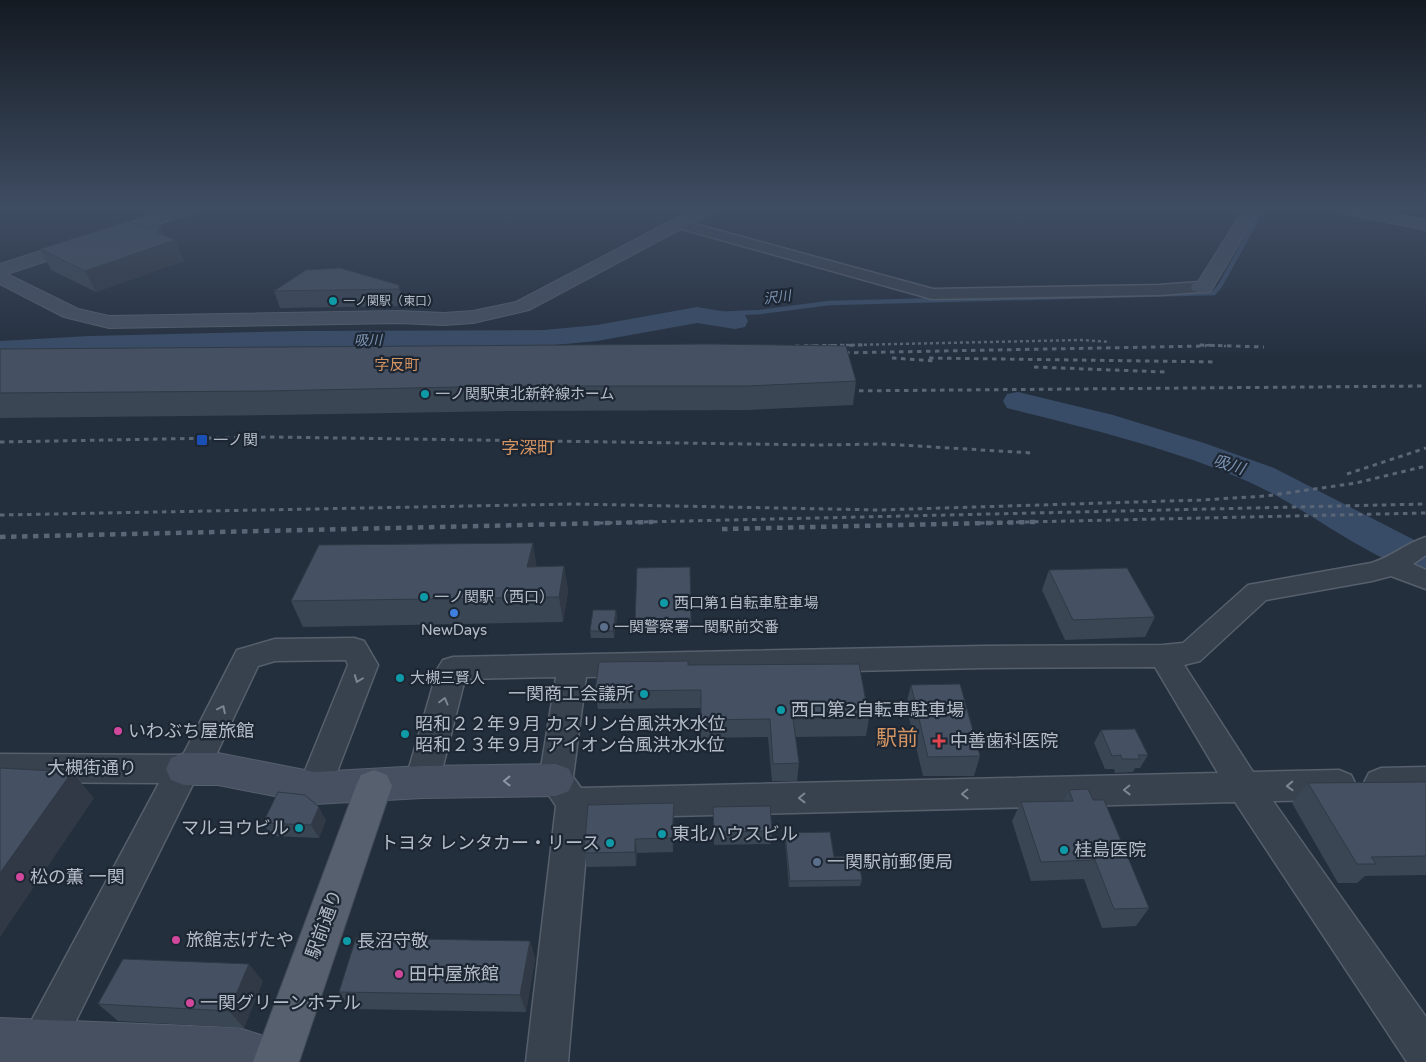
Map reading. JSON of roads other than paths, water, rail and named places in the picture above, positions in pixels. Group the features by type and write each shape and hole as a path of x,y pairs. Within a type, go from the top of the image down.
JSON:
{"main road":[{"name":"駅前通り","path":"275,1062 374,786"}],"street":[{"path":"2,269 31,260"},
{"path":"2,269 71,313 109,322 380,318 444,319 473,317 504,311 535,301 613,260"},
{"path":"808,260 932,294 1200,288 1204,287 1221,260"},
{"path":"422,782 453,668 984,657 1163,656 1190,653 1258,592 1372,572 1409,556 1426,580"},
{"path":"275,1062 239,1051 21,1042 189,768 247,658 275,650 354,649 363,665 315,788"},
{"path":"1163,656 1244,787 1426,1053"},
{"path":"547,1062 573,666"},
{"name":"大槻街通り","path":"0,768 189,768"},
{"path":"189,768 218,769 315,788 422,782 564,792 1244,787 1426,782"}],"waterway":[{"name":"沢川","path":"697,315 760,312 829,303 1214,293 1235,260"},
{"name":"吸川","path":"0,350 89,344 300,339 544,338 597,333 697,315 735,321"},
{"name":"吸川","path":"1018,401 1102,422 1192,450 1262,475 1383,541 1426,562"}],"railway":[{"path":"822,346 1081,340 1110,342"},
{"path":"822,346 864,345"},
{"path":"1226,346 1200,345 1264,347"},
{"path":"795,346 822,346"},
{"path":"804,346 822,346"},
{"path":"836,353 1206,346"},
{"path":"892,358 936,361"},
{"path":"929,358 1217,362"},
{"path":"1034,367 1165,372"},
{"path":"841,391 1426,386"},
{"path":"0,442 272,437 817,445 884,444 1032,453"},
{"path":"1347,474 1426,448"},
{"path":"0,515 574,504 879,510 1201,500 1266,496 1356,483 1426,466"},
{"path":"599,523 1426,504"},
{"path":"980,523 1426,513"},
{"path":"0,537 653,522"},
{"path":"722,529 1035,522"}],"place":[{"name":"一ノ関駅（東口）","path":"333,301"},
{"name":"一ノ関駅東北新幹線ホーム","path":"425,394"},
{"name":"一ノ関","path":"202,440"},
{"name":"一ノ関駅（西口）","path":"424,597"},
{"name":"西口第1自転車駐車場","path":"664,603"},
{"name":"NewDays","path":"454,613"},
{"name":"一関警察署一関駅前交番","path":"604,627"},
{"name":"大槻三賢人","path":"400,678"},
{"name":"一関商工会議所","path":"644,694"},
{"name":"西口第2自転車駐車場","path":"781,710"},
{"name":"いわぶち屋旅館","path":"118,731"},
{"name":"昭和２２年９月 カスリン台風洪水水位 昭和２３年９月 アイオン台風洪水水位","path":"405,734"},
{"name":"中善歯科医院","path":"939,741"},
{"name":"マルヨウビル","path":"299,828"},
{"name":"東北ハウスビル","path":"662,834"},
{"name":"トヨタ レンタカー・リース","path":"610,843"},
{"name":"桂島医院","path":"1064,850"},
{"name":"一関駅前郵便局","path":"817,862"},
{"name":"松の薫 一関","path":"20,877"},
{"name":"旅館志げたや","path":"176,940"},
{"name":"長沼守敬","path":"347,941"},
{"name":"田中屋旅館","path":"399,974"},
{"name":"一関グリーンホテル","path":"190,1003"}],"district":[{"name":"字反町","path":"397,365"},
{"name":"字深町","path":"528,448"},
{"name":"駅前","path":"897,738"}]}
